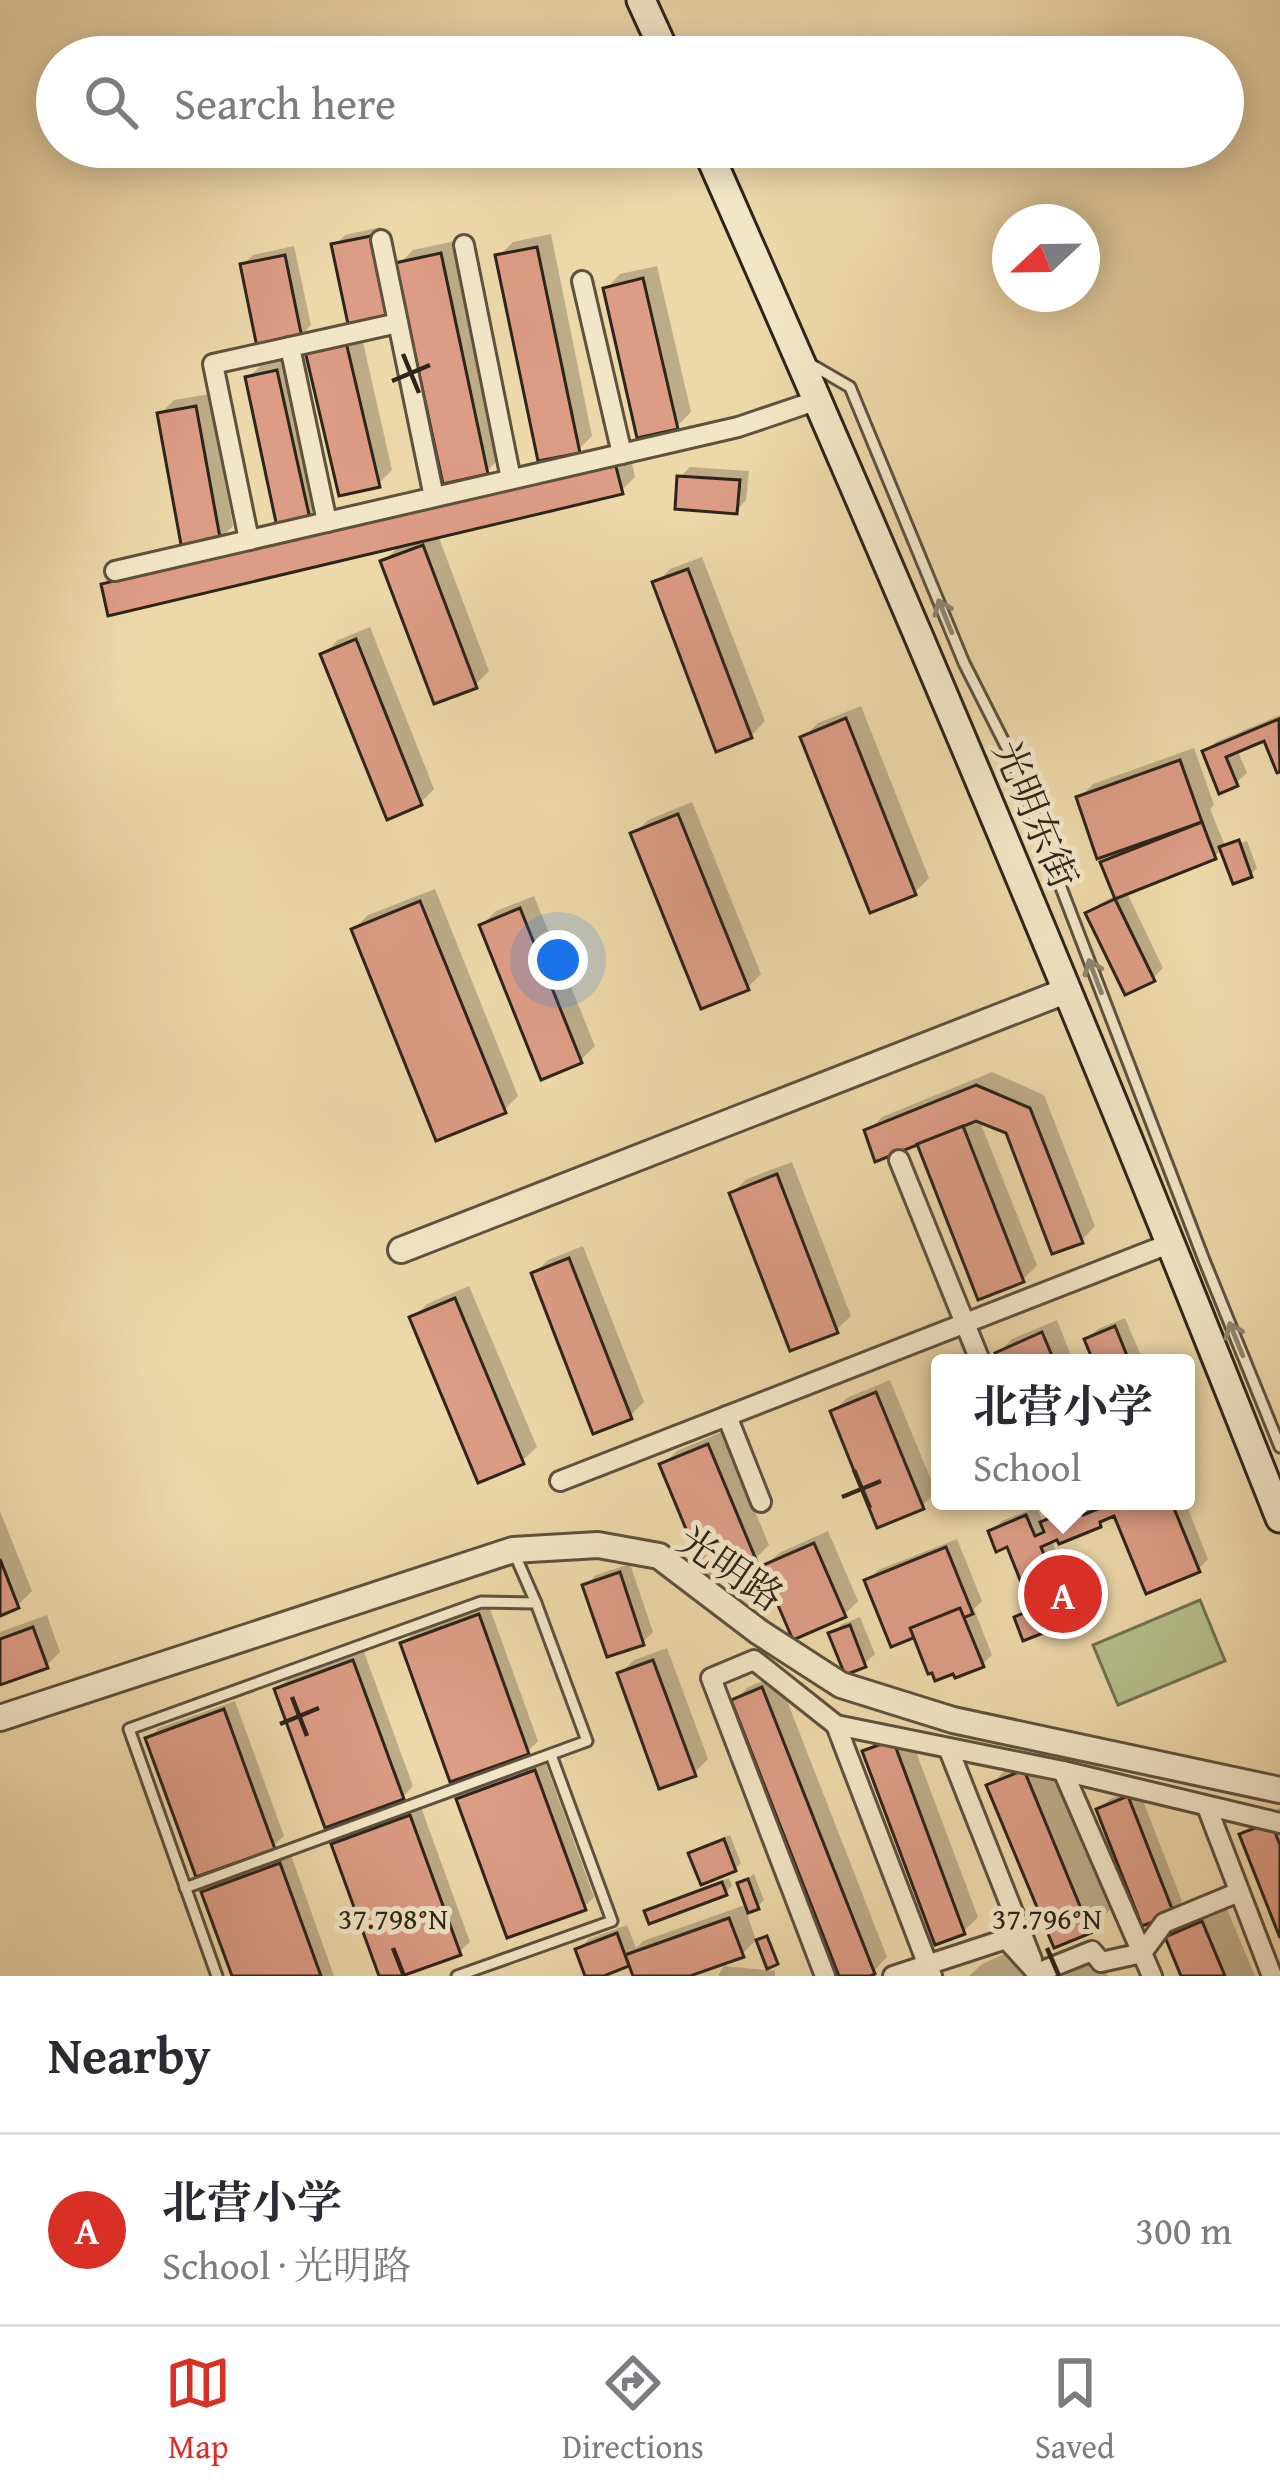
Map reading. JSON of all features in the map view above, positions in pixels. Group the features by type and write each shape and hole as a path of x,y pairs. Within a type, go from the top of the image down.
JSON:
{"main road":[{"path":"641,0 657,36"},
{"name":"光明东街","path":"715,168 1068,990 1280,1518"}],"street":[{"path":"381,240 434,497"},
{"path":"464,245 511,479"},
{"path":"582,281 622,454"},
{"path":"249,540 213,364 398,323"},
{"path":"290,347 327,522"},
{"path":"115,571 739,427 818,400"},
{"path":"400,1250 1068,990"},
{"path":"899,1160 977,1354"},
{"path":"560,1481 1171,1243"},
{"path":"727,1416 761,1502"},
{"name":"光明路","path":"0,1718 513,1550 598,1544 659,1556 759,1632 841,1685 952,1720 1280,1790"},
{"path":"825,1976 711,1678 754,1660 836,1725 1063,1771 1280,1823"},
{"path":"836,1725 930,1971"},
{"path":"949,1750 1037,1975"},
{"path":"1063,1771 1151,1976"},
{"path":"1207,1808 1272,1976"},
{"path":"1037,1975 1092,1952 1101,1962 1142,1953 1164,1923 1239,1892"},
{"path":"893,1976 930,1971 1006,1940 1037,1975"}],"lane":[{"path":"800,358 850,387 964,663 1009,752 1280,1448"},
{"path":"185,1888 587,1741 513,1550"},
{"path":"217,1976 129,1729 482,1602 536,1603"},
{"path":"457,1976 612,1921 551,1754"}],"green space":[{"path":"1200,1600 1225,1661 1118,1705 1093,1645"}],"building":[{"path":"371,236 388,316 348,324 331,244"},
{"path":"537,247 580,453 538,461 495,255"},
{"path":"441,253 488,474 443,484 395,263"},
{"path":"285,255 302,338 257,347 240,264"},
{"path":"643,278 678,429 637,438 603,288"},
{"path":"346,342 380,487 339,496 305,351"},
{"path":"277,370 310,519 277,527 245,377"},
{"path":"196,406 221,543 182,550 157,413"},
{"path":"615,463 623,494 108,616 101,584"},
{"path":"677,476 740,480 737,514 675,509"},
{"path":"423,545 477,688 434,704 380,561"},
{"path":"688,569 752,738 716,752 652,582"},
{"path":"356,639 422,805 387,820 320,654"},
{"path":"846,718 916,895 870,913 800,737"},
{"path":"1279,719 1280,772 1264,741 1226,757 1238,786 1219,794 1202,751"},
{"path":"1180,760 1202,822 1097,859 1076,797"},
{"path":"678,814 749,990 701,1009 630,833"},
{"path":"1202,822 1216,859 1115,899 1100,862"},
{"path":"1239,840 1252,877 1233,884 1219,847"},
{"path":"1115,899 1155,981 1125,995 1085,913"},
{"path":"420,901 506,1113 436,1141 351,929"},
{"path":"520,908 582,1063 541,1080 479,925"},
{"path":"976,1085 1030,1108 1083,1243 1052,1254 1006,1133 976,1121 875,1162 864,1130"},
{"path":"963,1126 1024,1282 978,1300 917,1144"},
{"path":"777,1174 838,1333 790,1351 729,1193"},
{"path":"569,1258 632,1419 593,1434 531,1273"},
{"path":"455,1298 524,1464 478,1483 409,1317"},
{"path":"1115,1326 1126,1354 1090,1354 1084,1339"},
{"path":"1042,1332 1051,1354 995,1354"},
{"path":"876,1392 924,1509 877,1528 830,1411"},
{"path":"708,1444 757,1562 708,1582 659,1464"},
{"path":"1069,1510 1081,1510 1083,1515 1095,1510 1175,1510 1200,1572 1146,1594 1114,1516 1100,1522 1101,1527 1041,1547 1071,1622 1023,1641 1014,1617 1032,1610 1007,1547 996,1552 988,1531 1026,1515 1035,1536 1044,1532 1040,1522"},
{"path":"814,1543 846,1617 793,1640 761,1566"},
{"path":"946,1547 973,1614 891,1647 864,1580"},
{"path":"0,1559 19,1608 0,1616"},
{"path":"620,1572 644,1645 607,1657 582,1585"},
{"path":"960,1608 984,1667 935,1681 910,1628"},
{"path":"479,1614 529,1754 450,1782 400,1643"},
{"path":"850,1625 866,1667 845,1675 828,1633"},
{"path":"33,1627 48,1668 0,1685 0,1639"},
{"path":"353,1660 404,1799 325,1828 274,1689"},
{"path":"653,1660 696,1776 659,1789 617,1673"},
{"path":"762,1687 875,1974 870,1976 839,1976 731,1700"},
{"path":"224,1709 275,1849 196,1877 145,1738"},
{"path":"893,1740 965,1934 935,1945 862,1751"},
{"path":"535,1770 586,1910 507,1938 456,1799"},
{"path":"1024,1770 1091,1933 1054,1948 986,1785"},
{"path":"1128,1796 1174,1914 1142,1926 1096,1809"},
{"path":"410,1815 461,1955 402,1976 379,1976 331,1844"},
{"path":"1271,1822 1280,1845 1280,1938 1239,1834"},
{"path":"724,1839 736,1871 701,1885 688,1853"},
{"path":"280,1863 321,1976 232,1976 201,1892"},
{"path":"748,1879 759,1909 748,1913 737,1883"},
{"path":"722,1882 727,1895 649,1924 644,1911"},
{"path":"729,1918 744,1957 690,1976 633,1976 625,1955"},
{"path":"1202,1921 1225,1976 1181,1976 1165,1937"},
{"path":"617,1933 629,1966 604,1976 585,1976 575,1949"},
{"path":"767,1936 778,1964 767,1969 756,1940"}],"place":[{"name":"北营小学","path":"1063,1594"}]}
